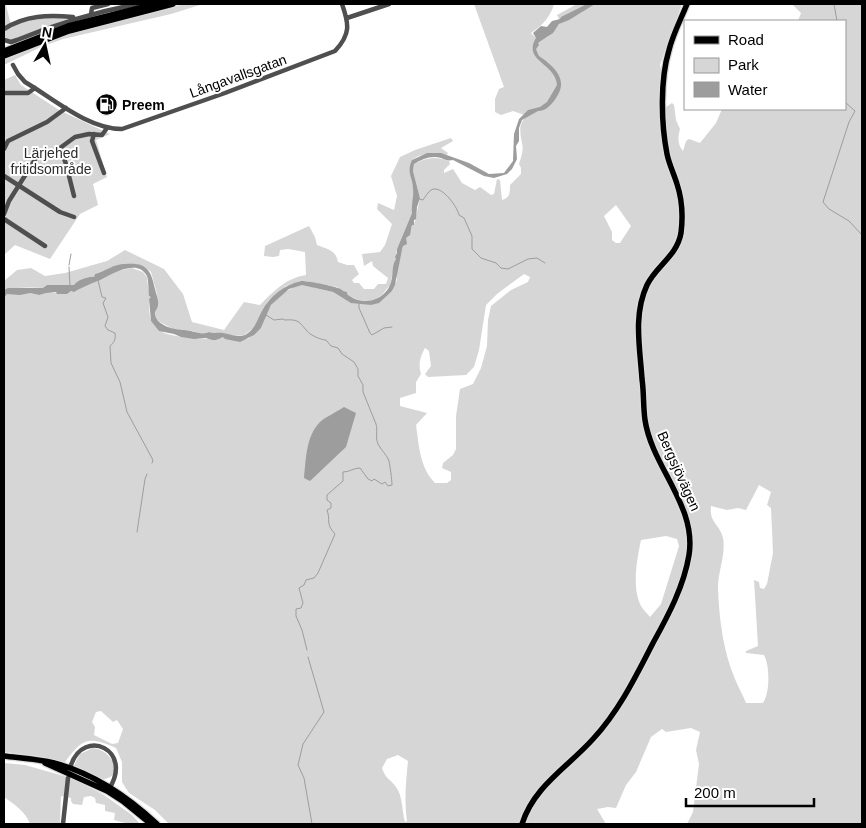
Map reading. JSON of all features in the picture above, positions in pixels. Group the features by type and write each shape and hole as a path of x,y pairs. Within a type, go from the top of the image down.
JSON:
{"main road":[{"path":"4,51 68,26 155,4"},
{"path":"4,56 69,31 173,4"},
{"name":"Bergsjövägen","path":"522,824 530,805 540,790 592,741 617,708 665,620 680,587 688,560 690,539 688,523 654,449 646,424 638,329 640,308 646,288 653,275 674,250 681,232 680,196 665,140 664,82 669,50 687,4"},
{"path":"4,756 43,762 108,789 137,806 158,824"},
{"path":"108,789 151,824"}],"street":[{"path":"91,14 92,8 108,4"},
{"path":"4,40 11,42 74,19 137,4"},
{"name":"Långavallsgatan","path":"13,65 25,82 66,108 85,119 107,128 122,129 335,51 345,39 348,26 342,4"},
{"path":"347,18 389,4"},
{"path":"4,29 28,17 49,15 73,17 74,19"},
{"path":"4,93 28,93 34,88"},
{"path":"4,149 8,141 47,122 66,108"},
{"path":"4,214 6,202 36,158 60,148 75,137 94,134 102,135 107,128"},
{"path":"94,134 92,141 104,173"},
{"path":"60,148 74,196"},
{"path":"4,176 60,212 74,217"},
{"path":"4,219 45,246"},
{"path":"71,765 75,756 83,748 97,745 106,748 113,755 117,767 115,778 108,789"},
{"path":"63,824 68,778"}],"green space":[{"path":"4,4 20,4 6,5 11,25 42,17 70,18 13,40 6,39 4,37"},
{"path":"184,4 203,4 171,14 63,39 41,47 4,65 4,60 26,50 85,29"},
{"path":"474,4 554,4 546,20 531,33 540,42 550,35 561,23 557,15 577,4 682,4 660,65 660,111 672,103 674,105 676,120 680,129 678,138 683,151 686,141 689,139 700,143 716,123 722,110 846,110 846,20 798,20 801,13 792,4 862,4 862,824 687,824 693,812 699,764 696,750 700,732 691,728 666,732 662,729 651,737 636,772 626,785 616,808 597,809 606,824 169,824 155,810 129,793 122,782 122,762 116,748 99,742 87,742 77,748 65,762 4,752 4,298 7,294 30,293 39,295 46,292 60,293 78,290 112,272 132,268 143,272 147,277 149,296 152,297 149,299 150,317 156,327 169,335 203,339 223,336 248,339 261,328 271,305 285,292 296,286 306,284 333,292 343,298 371,305 392,291 397,280 397,270 406,238 411,231 412,225 414,225 420,198 413,171 414,164 432,158 449,161 450,164 444,170 444,173 453,169 462,183 475,190 480,187 491,195 494,194 497,179 500,180 502,200 508,196 510,185 521,174 519,164 523,148 520,128 527,116 513,111 501,115 495,112 495,99 499,89 504,87","holes":["616,205 631,226 620,243 612,240 612,232 604,216","524,274 530,277 528,282 511,290 491,306 488,320 487,346 481,368 473,384 460,389 456,416 456,449 453,455 443,463 442,468 451,472 451,480 447,483 435,483 423,464 416,425 427,413 400,406 400,398 416,393 416,382 421,374 420,361 425,348 429,351 431,366 425,374 428,377 466,375 474,367 479,350 486,305 497,294","356,413 304,478 321,422","759,485 771,492 767,505 771,508 773,553 767,584 764,589 760,588 759,582 754,580 758,646 746,651 746,653 764,655 766,660 768,686 763,703 746,703 736,682 725,646 718,588 724,544 722,533 713,520 711,506 727,510 738,508 746,510","666,536 677,539 679,546 661,604 650,617 641,606 636,589 636,572 641,540","101,711 113,722 117,720 123,729 118,743 112,744 94,735 95,727 92,722 96,712","398,755 408,761 405,798 407,821 405,822 398,791 385,775 382,768 387,759"]},
{"name":"Lärjehed fritidsområde","path":"15,75 21,85 59,110 110,134 96,140 107,177 93,184 98,205 80,214 50,259 15,245 4,255 4,80"},
{"path":"451,138 453,141 441,148 448,153 447,155 429,154 412,160 414,196 412,213 397,249 390,285 382,295 374,300 359,300 349,296 337,287 300,281 286,286 268,301 255,327 244,335 234,336 175,330 160,322 155,318 154,314 158,305 151,272 145,267 112,267 95,274 94,277 80,280 74,285 47,285 45,288 14,288 4,290 4,281 17,270 31,268 45,276 65,273 107,261 125,250 164,269 183,294 192,322 224,330 244,302 260,305 286,282 306,275 305,252 288,249 280,250 279,256 264,256 265,246 309,226 317,245 333,252 338,262 354,265 359,274 352,280 354,283 359,283 364,289 374,289 378,284 386,284 388,278 373,266 372,261 364,266 362,254 380,252 385,245 392,224 377,209 378,203 394,210 397,196 391,176 400,157"},
{"path":"93,748 107,754 114,764 113,774 109,778 103,779 73,767 80,754"},
{"path":"4,763 25,765 74,779 104,795 132,815 140,824 128,824 114,820 115,813 105,811 105,805 96,803 95,798 91,796 84,797 82,805 73,804 71,798 61,796 60,824 30,824 23,812 4,797"}],"water":[{"path":"587,4 595,4 559,24 553,33 538,43 539,45 536,49 540,57 551,65 560,78 560,89 558,95 549,106 522,120 519,128 519,141 516,146 517,159 507,174 494,178 484,176 453,160 438,157 427,158 414,164 413,171 420,198 416,219 414,220 414,225 412,225 410,235 406,238 407,244 403,246 395,285 392,291 379,303 371,305 351,303 333,292 302,285 289,289 271,305 261,328 254,335 240,342 223,337 214,340 206,338 194,339 159,331 151,321 149,299 151,297 149,296 147,276 137,268 116,272 67,294 57,294 56,292 39,295 30,293 20,295 7,294 4,298 4,290 8,288 43,288 47,285 74,285 80,280 94,277 95,274 117,265 138,264 150,272 158,301 155,315 156,319 163,325 203,333 239,336 245,335 251,330 273,296 283,288 301,281 339,288 359,300 365,301 377,298 387,291 390,285 397,249 412,213 413,185 410,175 410,164 412,160 427,153 441,153 469,163 489,174 504,173 513,161 514,134 519,119 528,110 540,107 547,102 557,85 551,72 533,52 536,38 533,33 541,26 547,27 552,21 560,19"},
{"path":"344,407 356,413 346,447 310,481 304,478 309,441 315,428 320,422"}],"waterway":[{"path":"834,4 837,20"},
{"path":"846,103 855,111 849,122 823,202 829,209 849,221 862,235"},
{"path":"419,199 423,200 431,190 435,189 444,193 455,206 459,215 464,218 472,236 472,249 481,258 496,263 501,268 508,269 528,259 537,258 545,263"},
{"path":"69,265 71,254"},
{"path":"69,267 70,286"},
{"path":"98,280 102,297 106,298 103,303 108,317 105,326 108,330 115,333 113,344 110,346 111,363 120,382 127,412 153,460 152,463"},
{"path":"359,304 359,308 372,335 384,328 392,327"},
{"path":"266,315 274,320 283,319 298,322 311,334 326,340 331,346 338,348 342,354 354,362 363,385 363,392 376,424 378,444 389,461 392,485 388,486 385,482 382,484 374,479 372,481 368,479 360,468 343,472 343,481 327,495 327,500 331,503 331,508 327,510 329,524 335,534 318,573 314,578 306,580 304,585 299,588 303,603 301,608 296,609 296,616 307,650"},
{"path":"137,532 147,474"},
{"path":"308,657 324,712 303,744 298,765 304,778 312,824"}],"place":[{"name":"Preem","path":"106,105"}]}
